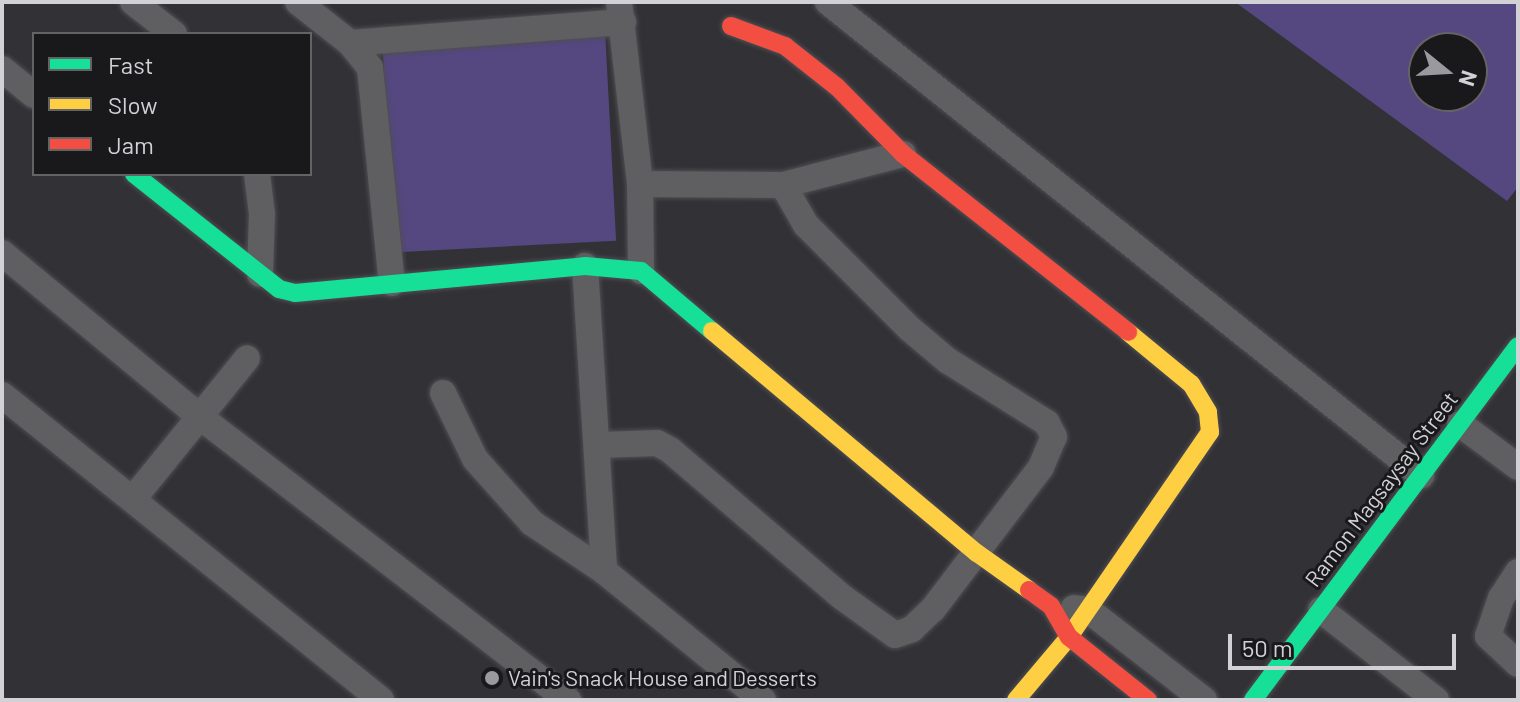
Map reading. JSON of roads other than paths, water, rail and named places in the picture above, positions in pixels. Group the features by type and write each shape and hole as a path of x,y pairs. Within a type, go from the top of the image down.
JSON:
{"street":[{"path":"133,2 171,32"},
{"path":"298,2 350,43 370,68 392,283"},
{"path":"828,2 1421,475"},
{"path":"350,43 621,12 640,184 641,271"},
{"path":"731,26 785,46 837,87 903,154 1191,384 1208,412 1210,432 1198,455 1069,637 1016,700"},
{"path":"2,69 32,93"},
{"path":"640,184 783,185 903,154"},
{"path":"137,176 279,289 295,293 585,266 641,271 977,553 1051,606 1069,637 1148,700"},
{"path":"257,176 262,214 260,274"},
{"path":"600,445 657,443 670,450 842,597 895,635 912,629 933,609 1052,450 1054,437 1047,423 948,361 910,329 806,225 783,185"},
{"path":"2,253 199,416 568,700"},
{"path":"585,266 600,445 604,571"},
{"name":"Ramon Magsaysay Street","path":"1253,700 1518,346"},
{"path":"133,499 247,358"},
{"path":"443,393 475,459 532,523 604,571 763,700"},
{"path":"2,395 381,700"},
{"path":"1460,424 1518,467"},
{"path":"1518,572 1498,606 1488,636 1518,664"},
{"path":"1051,606 1088,610 1204,700"},
{"path":"1321,610 1436,700"}],"place":[{"name":"Vain's Snack House and Desserts","path":"492,678"}]}
